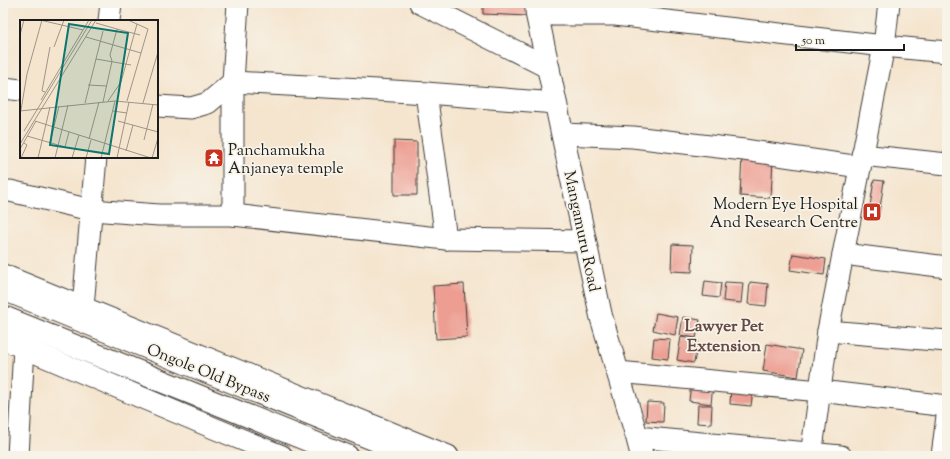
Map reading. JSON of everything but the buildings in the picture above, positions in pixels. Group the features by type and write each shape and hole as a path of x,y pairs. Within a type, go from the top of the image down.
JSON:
{"main road":[{"name":"Mangamuru Road","path":"537,9 601,316 639,446"},
{"name":"Ongole Old Bypass","path":"3,289 80,313 415,456"},
{"name":"Ongole Old Bypass","path":"3,317 26,337 347,456"}],"street":[{"path":"109,20 111,3"},
{"path":"233,215 233,82 238,3"},
{"path":"420,3 549,68"},
{"path":"811,455 828,331 884,46 889,3"},
{"path":"537,9 615,9 884,46 947,52"},
{"path":"158,106 191,108 208,103 233,82 426,93 556,103"},
{"path":"3,88 20,90"},
{"path":"426,93 446,239"},
{"path":"563,134 633,137 744,150 861,161 947,164"},
{"path":"80,313 96,158"},
{"path":"10,191 91,210 160,215 233,215 446,239 585,241"},
{"path":"843,254 947,267"},
{"path":"3,275 80,313 448,456"},
{"path":"828,331 947,341"},
{"path":"18,456 26,337"},
{"path":"3,339 26,337 216,430 282,456"},
{"path":"618,372 820,391 947,406"},
{"path":"942,456 947,416"},
{"path":"639,446 841,456"}],"place":[{"name":"Panchamukha Anjaneya temple","path":"214,158"},
{"name":"Modern Eye Hospital And Research Centre","path":"872,212"}],"district":[{"name":"Lawyer Pet Extension","path":"724,335"}]}
